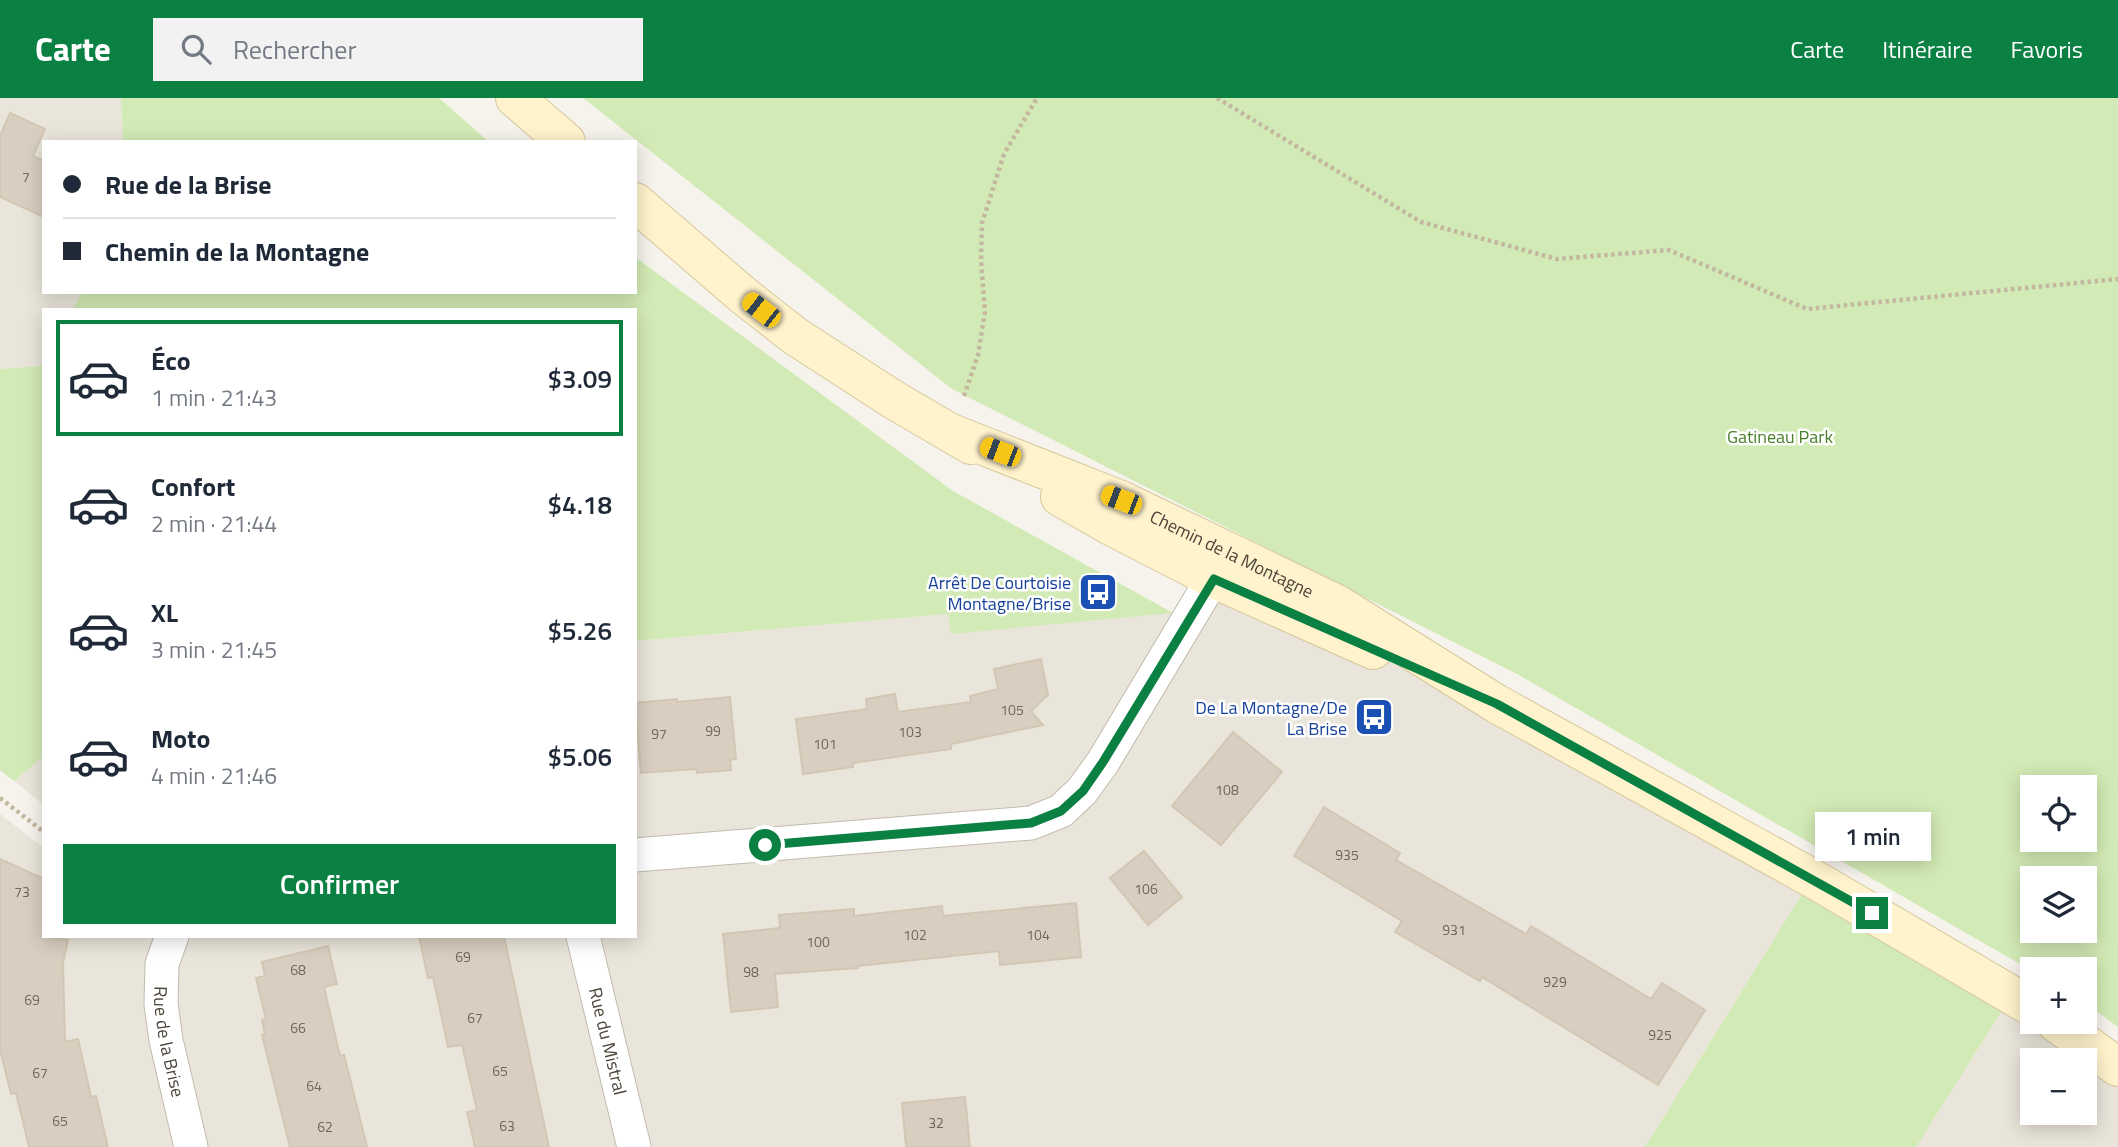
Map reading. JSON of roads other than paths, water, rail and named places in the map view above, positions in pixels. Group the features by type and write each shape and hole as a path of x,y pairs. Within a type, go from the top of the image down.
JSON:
{"street":[{"path":"515,98 564,140"},
{"name":"Chemin de la Montagne","path":"637,204 795,336 951,433 1121,500 1221,565 1337,604 1497,704 1812,878 2020,1000"},
{"path":"637,855 1031,823 1061,811 1083,791 1103,762 1221,565"},
{"name":"Rue de la Brise","path":"171,938 162,964 161,1004 166,1040 191,1147"},
{"name":"Rue du Mistral","path":"583,938 634,1147"},
{"path":"2071,1034 2118,1067"}],"place":[{"name":"Arrêt De Courtoisie Montagne/Brise","path":"1098,592"},
{"name":"De La Montagne/De La Brise","path":"1374,717"}],"park label":[{"name":"Gatineau Park","path":"1780,436"}]}
